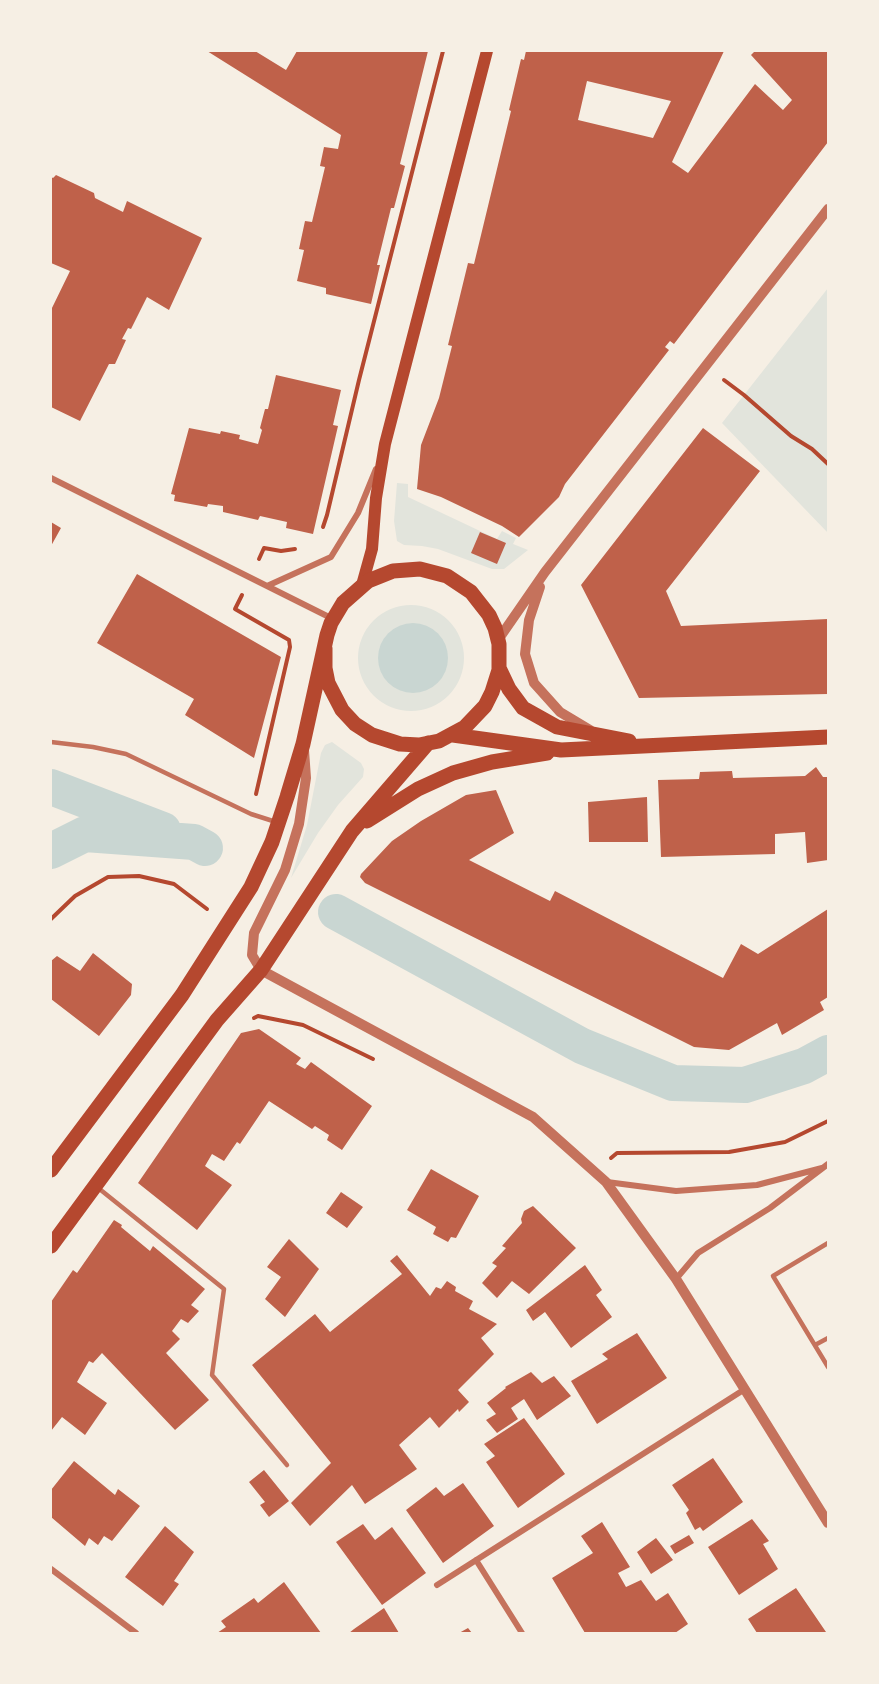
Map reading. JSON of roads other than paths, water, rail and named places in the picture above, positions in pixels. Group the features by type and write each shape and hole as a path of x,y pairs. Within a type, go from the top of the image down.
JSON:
{"main road":[{"path":"362,585 372,549 376,498 384,449 487,51"},
{"path":"51,1170 193,978 251,887 278,822 303,744 325,648 333,619 343,603 362,585 388,572 406,569 428,570 447,576 479,600 489,615 498,640 499,668 494,688 485,706 473,720 453,735 428,743 410,745 390,742 372,735 355,724 342,710 331,690 325,668 325,648"},
{"path":"499,668 509,689 523,708 557,727 652,746"},
{"path":"453,735 561,750"},
{"path":"352,831 418,789 453,773 492,762 561,750 828,737"},
{"path":"51,1246 217,1020 261,970 352,831 428,743"}],"street":[{"path":"498,640 545,572 828,209"},
{"path":"267,586 331,557 358,513 384,449"},
{"path":"51,478 333,619"},
{"path":"545,572 529,620 525,654 534,683 560,712 598,735"},
{"path":"303,744 306,778 299,824 285,870 254,933 252,955 261,970 533,1117 606,1182 676,1279 828,1522"},
{"path":"606,1182 676,1191 757,1185 825,1166"},
{"path":"676,1279 698,1253 770,1208 825,1166"},
{"path":"437,1585 745,1389"},
{"path":"476,1560 522,1633"},
{"path":"51,1569 136,1633"}],"lane":[{"path":"51,742 126,754 251,814 278,822"},
{"path":"95,1186 224,1289 213,1375 287,1465"},
{"path":"828,1243 773,1276 828,1367"},
{"path":"815,1345 828,1338"}],"waterway":[{"path":"51,787 163,830"},
{"path":"51,851 85,834 194,842 205,848"},
{"path":"336,912 582,1046 673,1083 745,1085 804,1066 828,1053"}]}
